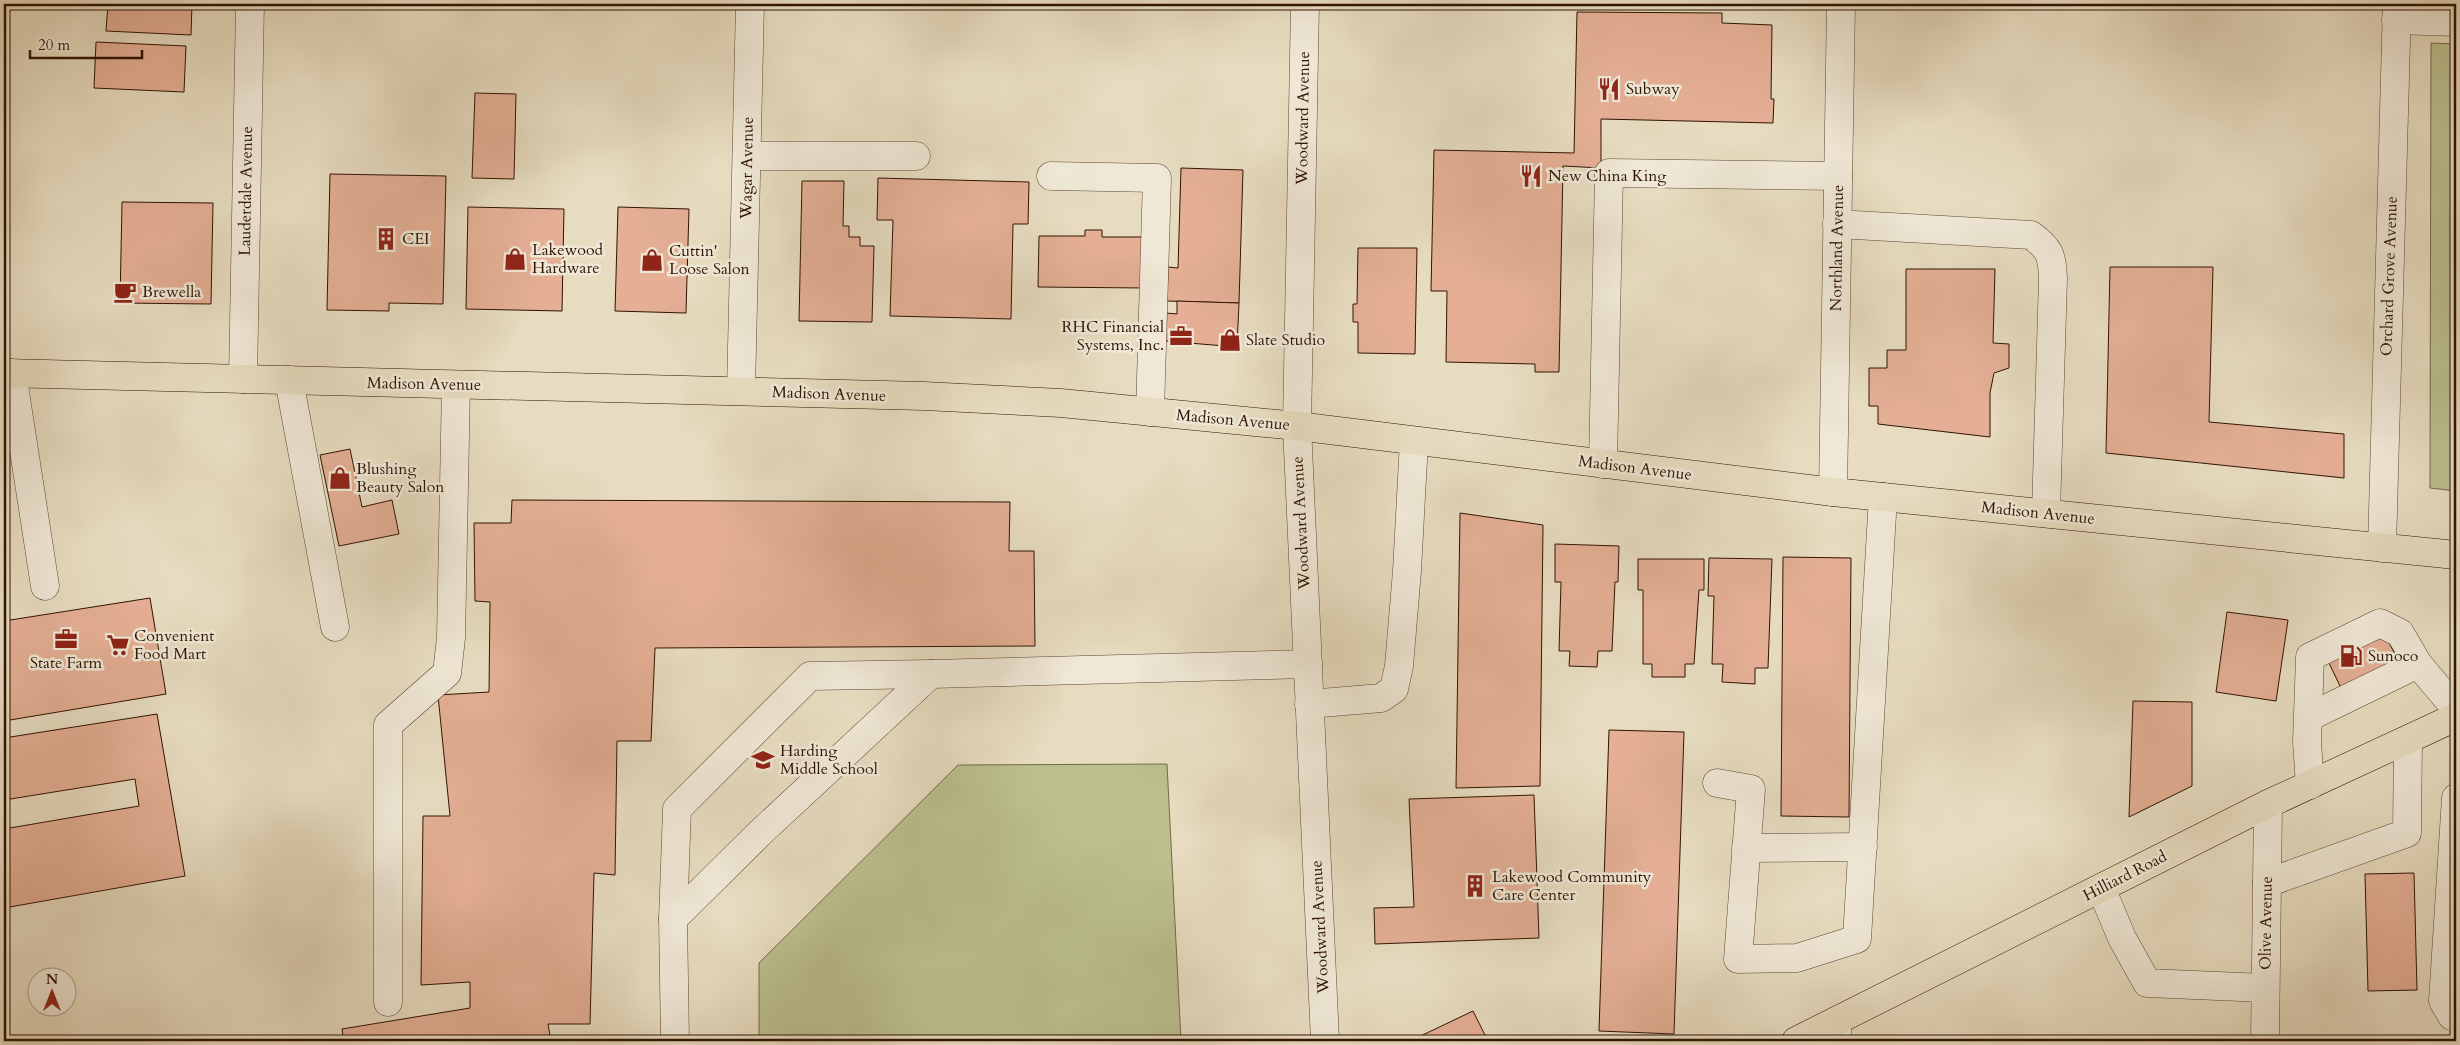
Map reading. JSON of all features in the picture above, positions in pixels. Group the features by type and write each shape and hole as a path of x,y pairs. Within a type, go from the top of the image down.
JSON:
{"main road":[{"name":"Madison Avenue","path":"8,373 924,396 1061,403 1297,426 1833,492 2456,555"},
{"name":"Hilliard Road","path":"1796,1041 1837,1031 2101,888 2268,804 2456,717"}],"street":[{"name":"Lauderdale Avenue","path":"243,379 250,4"},
{"name":"Wagar Avenue","path":"741,392 750,4"},
{"name":"Woodward Avenue","path":"1305,4 1297,426 1325,1041"},
{"name":"Northland Avenue","path":"1833,492 1841,4"},
{"path":"2396,12 2456,22"},
{"name":"Orchard Grove Avenue","path":"2382,548 2396,12"},
{"path":"747,156 916,156"},
{"path":"1603,464 1609,173 1838,176"},
{"path":"1051,176 1157,178 1150,412"},
{"path":"1837,224 2031,235 2044,244 2052,258 2053,278 2046,513"},
{"path":"8,373 46,586"},
{"path":"289,380 335,627"},
{"path":"388,1002 388,725 447,673 451,638 456,385"},
{"path":"1310,704 1382,698 1394,689 1399,666 1407,570 1414,441"},
{"path":"1717,783 1751,789 1738,958 1797,958 1858,939 1883,497"},
{"path":"2310,785 2310,657 2380,623 2400,633 2418,664 2456,709"},
{"path":"675,1041 672,919 677,809 810,676 1308,664"},
{"path":"2309,717 2418,664"},
{"path":"672,919 761,832 931,674"},
{"path":"2267,883 2407,833 2408,740"},
{"path":"2456,798 2443,1001 2452,1016 2456,1016"},
{"name":"Olive Avenue","path":"2265,1041 2268,804"},
{"path":"1746,848 1863,847"},
{"path":"2101,888 2122,938 2147,983 2265,988"}],"green space":[{"path":"2431,43 2456,44 2456,491 2430,488"},
{"path":"1167,764 1181,1041 759,1041 759,963 958,765"}],"building":[{"path":"108,4 192,4 191,35 106,31"},
{"path":"1577,12 1722,13 1722,23 1772,25 1771,99 1774,99 1773,123 1601,119 1601,168 1563,166 1559,372 1535,372 1535,364 1446,362 1447,291 1431,291 1434,150 1574,153"},
{"path":"96,42 186,46 184,92 94,88"},
{"path":"475,93 516,94 514,179 472,178"},
{"path":"1181,168 1243,170 1239,303 1167,301 1168,267 1178,268"},
{"name":"CEI","path":"330,174 446,176 443,304 389,303 389,311 327,310"},
{"path":"878,178 1029,182 1028,224 1013,224 1011,319 890,316 893,220 877,220"},
{"path":"802,181 844,181 843,226 849,226 849,237 860,237 860,246 874,246 872,322 799,321"},
{"path":"122,202 213,203 211,304 120,303"},
{"name":"Lakewood Hardware","path":"468,207 564,209 562,311 466,309"},
{"name":"Cuttin' Loose Salon","path":"618,207 689,209 686,313 615,311"},
{"path":"1085,230 1102,230 1102,237 1146,237 1145,288 1038,287 1039,236 1085,236"},
{"path":"1358,248 1417,248 1415,354 1358,353 1358,322 1353,322 1353,304 1357,304"},
{"path":"2110,267 2213,267 2209,422 2344,434 2344,478 2106,453"},
{"path":"1906,269 1995,269 1993,343 2009,344 2009,368 1994,373 1990,393 1990,437 1878,424 1878,406 1869,406 1869,368 1887,368 1887,350 1906,350"},
{"path":"1177,301 1239,303 1237,347 1165,341 1166,313 1177,314"},
{"name":"Blushing Beauty Salon","path":"350,449 362,507 392,500 399,534 339,546 320,455"},
{"path":"512,500 1010,502 1009,551 1034,551 1035,646 655,648 651,741 617,741 615,875 594,873 590,1024 548,1024 551,1041 344,1041 342,1029 470,1008 470,982 421,985 423,816 450,816 438,695 489,692 490,602 475,601 474,523 511,523"},
{"path":"1460,513 1543,525 1540,786 1456,788"},
{"path":"1555,544 1619,546 1618,582 1615,582 1612,651 1598,651 1597,667 1569,666 1570,651 1559,651 1561,582 1555,582"},
{"path":"1783,557 1851,558 1849,817 1781,816"},
{"path":"1709,558 1772,559 1768,668 1755,668 1755,684 1722,682 1723,664 1712,664 1714,596 1708,596"},
{"path":"1638,559 1704,559 1704,590 1699,590 1694,664 1685,664 1685,677 1652,677 1652,664 1643,664 1643,590 1638,590"},
{"path":"150,598 166,694 4,721 4,621"},
{"path":"2227,612 2288,620 2276,701 2216,692"},
{"path":"2384,633 2398,660 2341,688 2328,661"},
{"path":"2133,701 2192,702 2192,786 2129,817"},
{"path":"157,714 185,876 4,908 4,829 139,806 135,779 4,800 4,738"},
{"path":"1609,730 1684,732 1674,1034 1599,1031"},
{"name":"Lakewood Community Care Center","path":"1534,795 1539,938 1375,944 1374,908 1414,907 1409,799"},
{"path":"2414,873 2417,990 2368,991 2365,874"},
{"path":"1473,1011 1488,1041 1410,1041"}],"place":[{"name":"Subway","path":"1609,89"},
{"name":"New China King","path":"1531,176"},
{"name":"CEI","path":"386,239"},
{"name":"Lakewood Hardware","path":"515,259"},
{"name":"Cuttin' Loose Salon","path":"652,260"},
{"name":"Brewella","path":"125,292"},
{"name":"RHC Financial Systems, Inc.","path":"1181,336"},
{"name":"Slate Studio","path":"1230,340"},
{"name":"Blushing Beauty Salon","path":"340,478"},
{"name":"State Farm","path":"66,639"},
{"name":"Convenient Food Mart","path":"118,645"},
{"name":"Sunoco","path":"2351,656"},
{"name":"Harding Middle School","path":"763,760"},
{"name":"Lakewood Community Care Center","path":"1475,886"}]}
